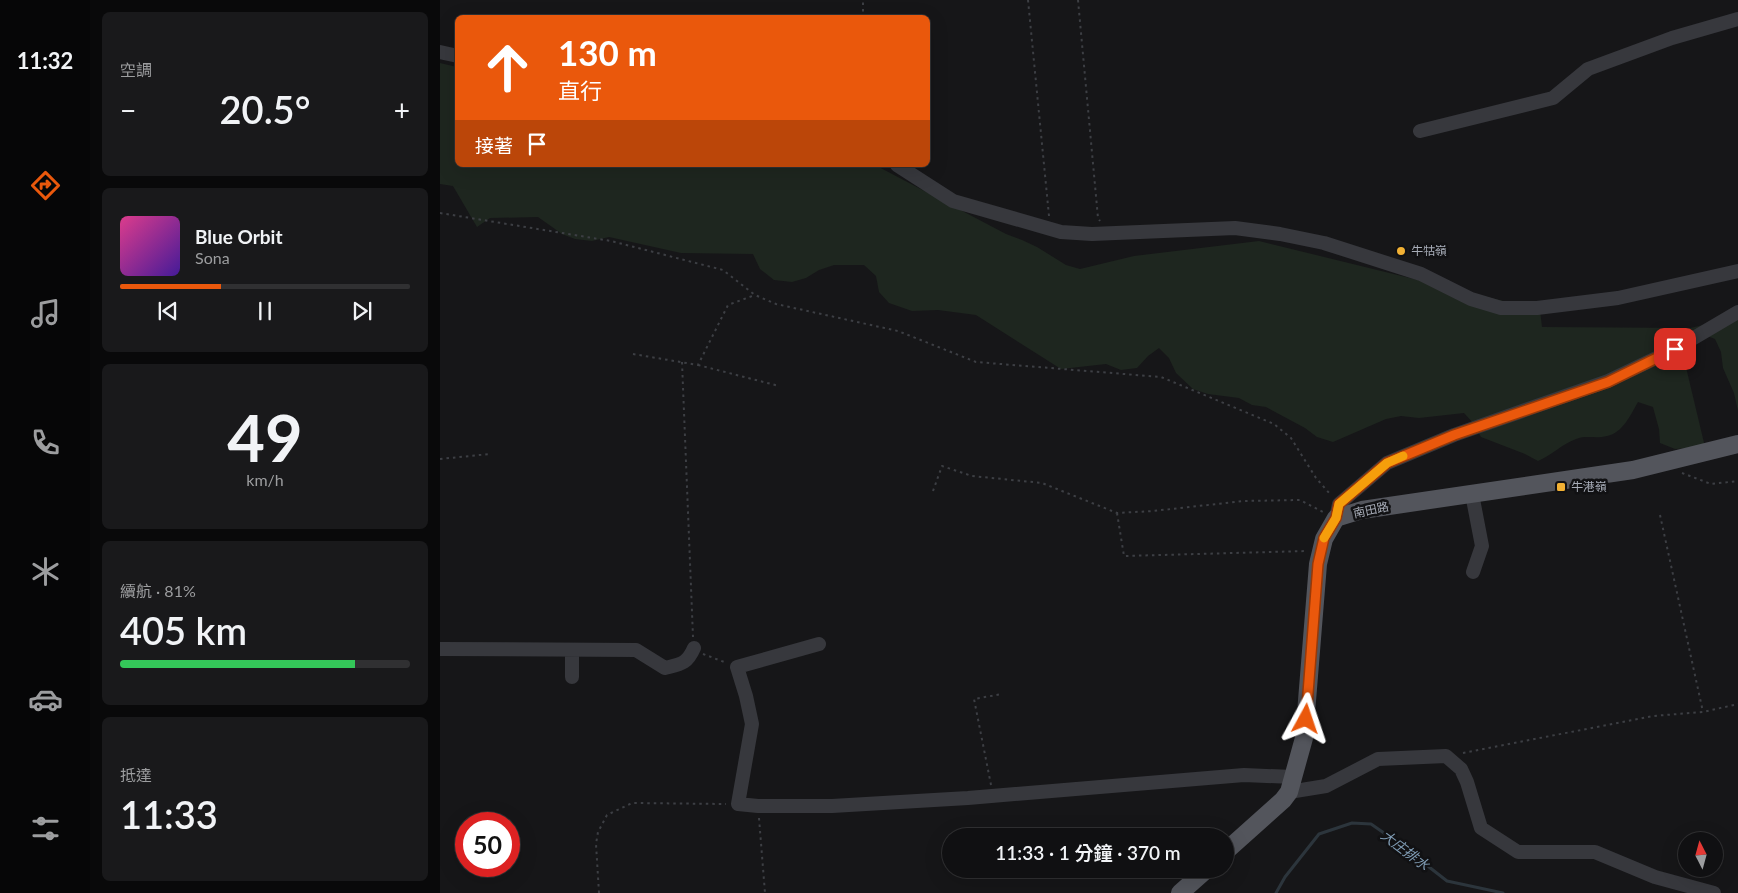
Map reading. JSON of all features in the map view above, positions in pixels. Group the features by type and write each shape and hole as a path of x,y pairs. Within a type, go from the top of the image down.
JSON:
{"main road":[{"name":"南田路","path":"1234,844 1283,800 1291,784 1304,738 1318,564 1324,538 1337,511 1362,510 1623,472 1659,465 1738,444"},
{"path":"1180,893 1197,878"}],"lane":[{"path":"1420,131 1553,98 1588,69 1672,38 1738,19"},
{"path":"440,52 455,55"},
{"path":"900,167 953,202 1061,232 1107,234 1235,228 1280,234 1324,243 1421,274 1471,299 1501,308 1536,308 1618,298 1738,271"},
{"path":"1337,511 1387,463 1454,435 1608,382 1675,349 1738,312"},
{"path":"1472,494 1482,546 1473,572"},
{"path":"819,644 737,668 752,724 738,804 758,806 832,806 968,798 993,794 1244,775 1291,784 1326,786 1378,759 1446,756 1461,769 1467,782 1481,828 1518,852 1595,852 1655,877 1714,893"},
{"path":"440,648 636,650 666,668 684,664 694,648"},
{"path":"572,650 572,676"}],"path":[{"path":"863,0 863,15"},
{"path":"1028,0 1049,216"},
{"path":"1078,0 1098,218 1107,234"},
{"path":"440,213 611,241 723,270 755,295 776,304 898,331 976,362 1161,377 1274,424 1291,438 1337,511"},
{"path":"698,365 728,304 755,295"},
{"path":"633,354 698,365 779,386"},
{"path":"682,362 694,648 702,654 737,668"},
{"path":"440,459 490,454"},
{"path":"1659,465 1711,484 1738,481"},
{"path":"933,491 942,466 972,476 1042,483 1117,513 1244,500 1300,500 1337,511"},
{"path":"1117,513 1124,556 1321,551"},
{"path":"1660,515 1704,712"},
{"path":"993,794 974,699 1002,694"},
{"path":"1446,756 1653,716 1704,712 1738,704"},
{"path":"599,893 596,844 598,832 607,815 632,804 738,804"},
{"path":"758,806 765,893"}],"shaded area":[{"path":"440,63 455,67 455,167 879,167 1006,234 1037,247 1066,265 1080,269 1134,256 1259,241 1540,310 1542,327 1690,328 1708,324 1738,308 1738,411 1734,393 1723,368 1721,352 1715,339 1702,334 1680,348 1705,447 1675,449 1660,443 1659,429 1653,407 1638,402 1626,422 1613,434 1603,437 1576,439 1538,461 1481,437 1474,424 1464,413 1419,418 1401,416 1386,419 1333,442 1317,437 1305,428 1266,407 1252,405 1239,398 1208,394 1193,389 1176,373 1169,358 1159,348 1137,368 1121,370 1106,364 1061,369 976,315 938,310 912,311 889,303 879,292 876,276 864,265 834,265 819,270 806,278 792,282 774,280 760,269 753,254 681,253 609,237 592,241 575,239 562,234 538,217 490,218 477,227 453,186 440,184"}],"waterway":[{"name":"大庄排水","path":"1276,893 1285,877 1319,834 1352,823 1371,824 1447,881 1503,893"}],"slow traffic":[{"path":"1324,538 1336,518 1339,504 1387,463 1403,456"}],"place":[{"name":"牛牯嶺","path":"1401,251"},
{"name":"牛港嶺","path":"1561,487"}],"route":[{"path":"1306,719 1318,564 1324,538 1336,518 1339,504 1387,463 1454,435 1608,382 1675,349"}]}
